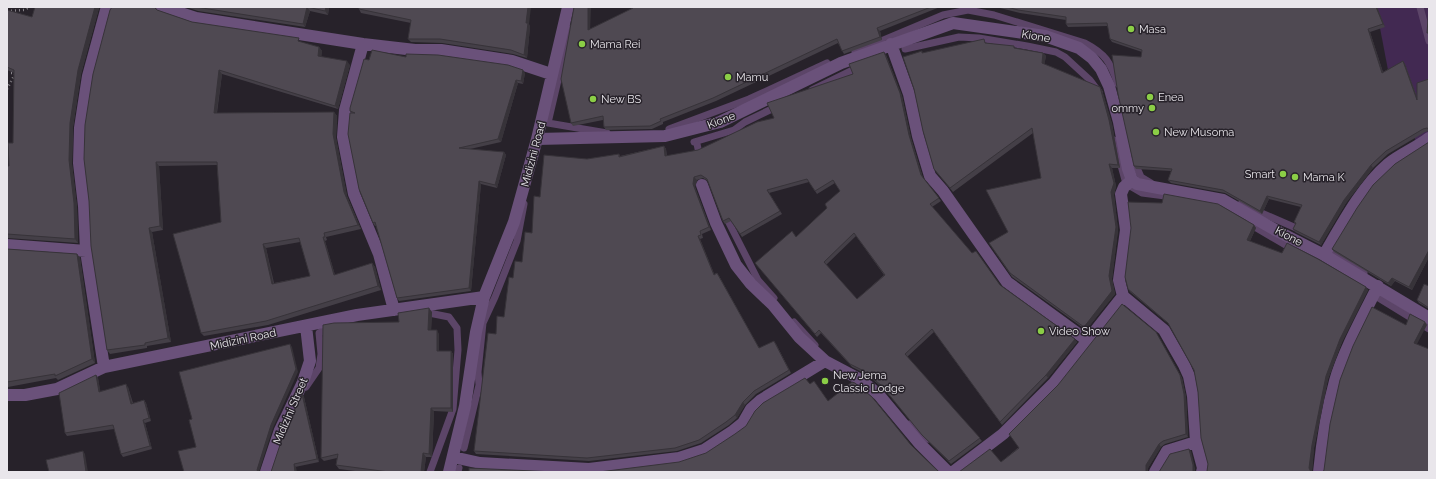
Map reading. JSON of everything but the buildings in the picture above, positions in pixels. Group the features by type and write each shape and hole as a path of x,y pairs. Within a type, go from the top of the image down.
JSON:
{"street":[{"path":"104,368 86,251 79,163 80,128 88,76 106,10 109,7"},
{"path":"162,7 196,18 363,44 415,50 441,50 512,61 551,74"},
{"name":"Midizini Road","path":"449,472 465,406 476,332 484,297 514,222 537,138 568,7"},
{"name":"Kione","path":"537,138 665,136 686,132 720,122 841,63 890,44 953,23 1045,36 1079,48 1092,58 1101,69 1109,86 1120,122 1128,169 1132,180 1137,184 1223,200 1277,231 1324,255 1378,286 1429,318"},
{"path":"363,44 345,110 343,137 354,194 379,254 394,310"},
{"path":"890,44 910,94 918,136 930,176 943,191 1007,282 1088,341"},
{"path":"1324,255 1354,206 1387,165 1429,138"},
{"path":"1132,180 1124,187 1121,194 1126,230 1119,280 1123,296 1164,330 1189,376 1193,396 1196,442 1203,468 1202,472"},
{"path":"702,185 716,223 736,265 751,284 773,305 798,337 825,361 861,380 879,395 919,443 948,472"},
{"path":"7,245 86,251"},
{"path":"1319,472 1321,453 1335,380 1359,323 1378,286"},
{"path":"953,472 1002,434 1054,384 1123,296"},
{"name":"Midizini Road","path":"7,395 25,395 57,389 104,368 356,315 484,297"},
{"name":"Midizini Street","path":"266,472 280,430 303,382 310,361 306,326"},
{"path":"453,457 480,463 589,469 679,458 704,450 733,431 744,423 751,409 761,400 825,361"},
{"path":"1155,472 1167,451 1196,442"}],"path":[{"path":"7,11 24,10 30,7"},
{"path":"7,73 23,73"},
{"path":"7,89 16,73"}],"shaded area":[{"path":"1376,7 1429,7 1429,168 1392,91"}],"waterway":[{"path":"1420,7 1429,41"},
{"path":"855,52 943,15 968,10 994,15 1085,43 1103,55 1110,64 1118,84"},
{"path":"570,29 548,123 607,133"},
{"path":"905,49 959,37 979,38 1056,52 1065,57 1090,80 1099,92"},
{"path":"669,129 749,99 827,63"},
{"path":"812,90 859,67"},
{"path":"694,142 734,130 745,122 778,106"},
{"path":"1114,140 1125,180"},
{"path":"697,144 700,158"},
{"path":"1134,161 1141,177 1151,183"},
{"path":"1130,186 1142,193 1173,197"},
{"path":"464,448 479,385 478,372 483,323 517,241 524,204"},
{"path":"1241,204 1303,231"},
{"path":"725,215 758,280 774,298"},
{"path":"1248,223 1294,250"},
{"path":"1335,252 1364,273"},
{"path":"1377,297 1429,329"},
{"path":"424,312 449,317 457,328 458,350 453,409 430,472"},
{"path":"794,322 815,345"},
{"path":"306,387 319,368 321,354 319,333 331,327"},
{"path":"910,424 928,439"},
{"path":"458,472 459,468"}],"place":[{"name":"Masa","path":"1131,29"},
{"name":"Mama Rei","path":"582,44"},
{"name":"Mamu","path":"728,77"},
{"name":"Enea","path":"1150,97"},
{"name":"New BS","path":"593,99"},
{"name":"ommy","path":"1152,108"},
{"name":"New Musoma","path":"1156,132"},
{"name":"Smart","path":"1283,174"},
{"name":"Mama K","path":"1295,177"},
{"name":"Video Show","path":"1041,331"},
{"name":"New Jema Classic Lodge","path":"825,381"}]}
